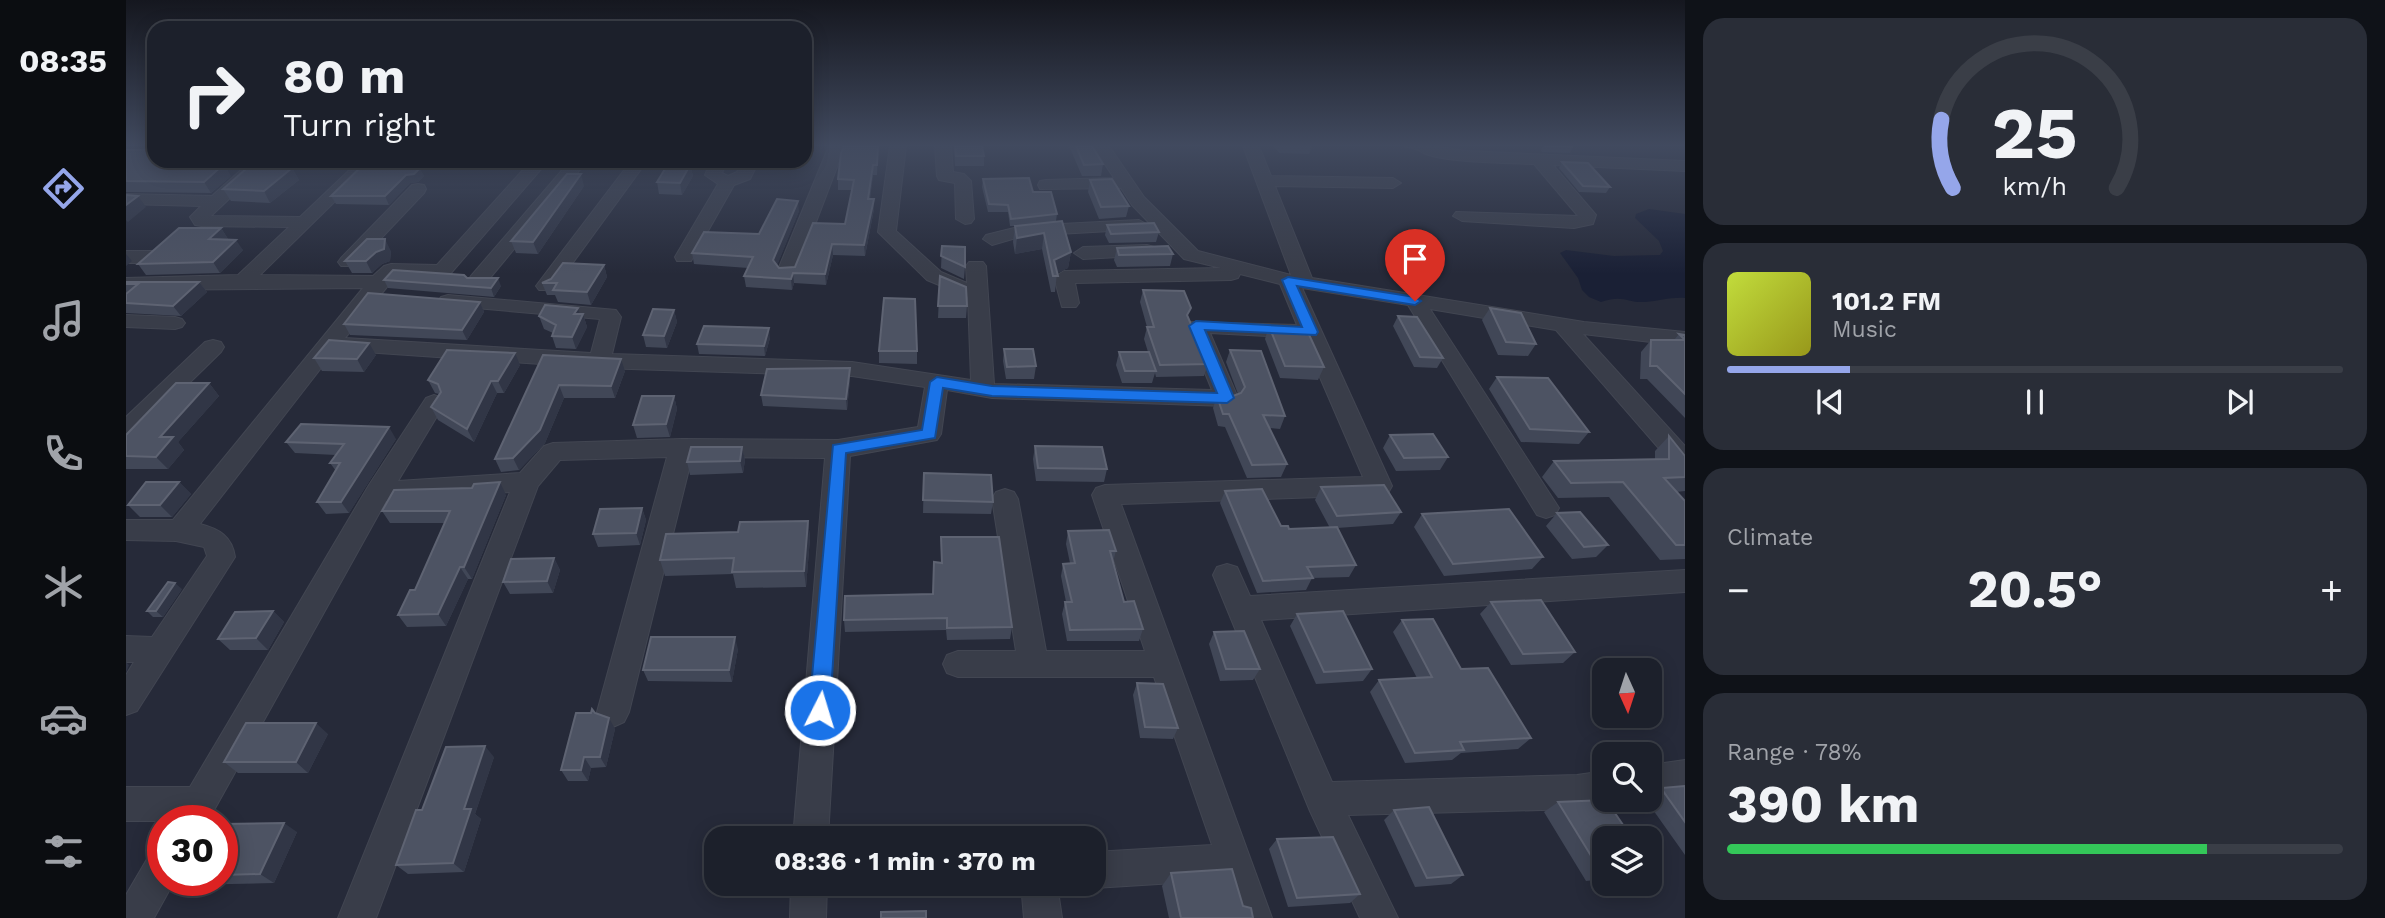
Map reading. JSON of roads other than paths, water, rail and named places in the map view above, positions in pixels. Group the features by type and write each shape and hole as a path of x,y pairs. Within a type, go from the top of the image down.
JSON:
{"street":[{"path":"129,199 144,189"},
{"path":"228,189 199,217 201,221 302,222"},
{"path":"243,281 338,189"},
{"path":"329,282 418,189"},
{"path":"180,530 373,288 391,270 437,272 444,269 515,189"},
{"path":"478,280 555,189"},
{"path":"546,286 618,189"},
{"path":"684,257 723,189"},
{"path":"787,272 820,189"},
{"path":"893,189 887,232 934,276 978,294"},
{"path":"963,189 965,219"},
{"path":"1130,189 1138,201 1191,255 1296,282 1562,324 1685,339"},
{"path":"1253,918 1105,495 1379,486 1311,332 1266,189"},
{"path":"1462,216 1574,223 1587,220 1587,215 1565,189"},
{"path":"129,199 214,201"},
{"path":"992,239 1022,231 1161,224"},
{"path":"1083,253 1186,249"},
{"path":"126,257 153,257 126,282"},
{"path":"976,266 983,390"},
{"path":"1069,303 1064,277 1260,273"},
{"path":"126,282 329,282 373,288 395,297"},
{"path":"423,299 605,313 611,317 600,360"},
{"path":"1415,301 1546,508"},
{"path":"126,321 175,323"},
{"path":"1562,324 1685,462"},
{"path":"328,343 600,360 852,369 983,390 1227,398 1196,326 1311,332"},
{"path":"126,431 213,347"},
{"path":"358,918 527,482 553,452 682,448 838,449 929,434 937,382"},
{"path":"198,805 378,492 434,403"},
{"path":"613,712 682,448"},
{"path":"812,826 838,449"},
{"path":"378,492 527,482"},
{"path":"1005,499 1033,664"},
{"path":"126,530 180,530 212,538 219,545 221,557 126,701"},
{"path":"1227,575 1322,799 1379,918"},
{"path":"1242,609 1685,581"},
{"path":"126,649 160,650"},
{"path":"958,664 1165,664"},
{"path":"1662,779 1685,776"},
{"path":"1322,799 1592,790"},
{"path":"126,804 147,806"},
{"path":"1106,869 1235,861"},
{"path":"133,918 147,894"},
{"path":"808,917 809,896"},
{"path":"1040,896 1043,918"}],"water":[{"path":"1649,209 1685,214 1685,298 1645,302 1615,299 1601,302 1589,297 1560,253 1566,250 1614,256 1660,255 1663,251 1659,241 1635,218 1636,214"}]}
